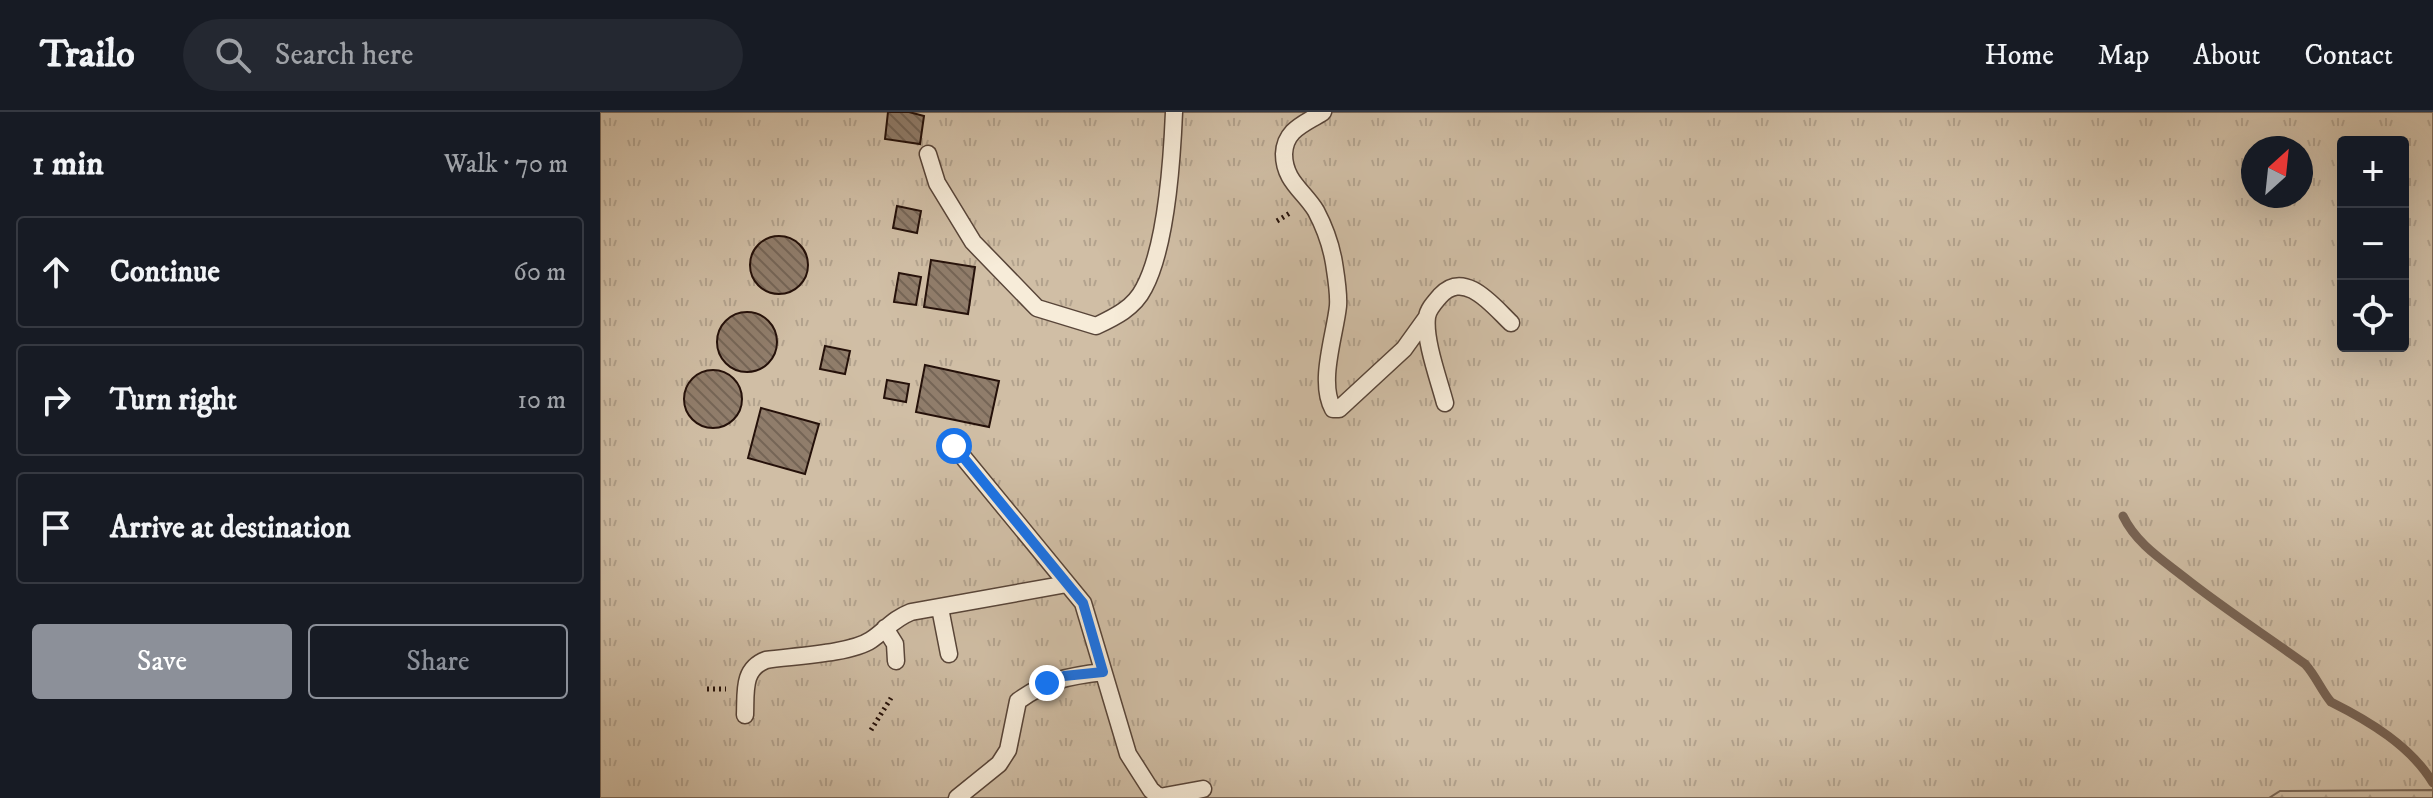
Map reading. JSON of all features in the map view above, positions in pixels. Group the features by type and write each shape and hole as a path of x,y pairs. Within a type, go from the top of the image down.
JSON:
{"lane":[{"path":"928,154 937,183 973,242 1037,308 1096,326 1122,314 1143,290 1156,257 1172,158 1174,112"},
{"path":"1323,112 1294,129 1287,138 1284,153 1290,180 1315,209 1327,234 1334,263 1338,304 1329,351 1328,400 1333,409 1339,409 1404,349 1432,305 1445,291 1458,286 1476,290 1511,323"},
{"path":"1427,317 1429,339 1445,403"},
{"path":"954,446 1083,603 1128,754 1151,790 1159,797 1203,789"},
{"path":"745,715 748,675 754,664 869,642 895,618 911,612 1067,584"},
{"path":"940,608 949,654"},
{"path":"885,628 895,644 896,661"},
{"path":"957,798 999,764 1008,750 1018,701 1064,676 1103,672"}],"path":[{"path":"871,730 891,698"}],"green space":[{"path":"600,112 2433,112 2433,798 600,798"},
{"path":"2433,790 2433,798 2269,798 2280,791"}],"building":[{"path":"888,112 924,116 920,144 885,139"},
{"path":"897,206 921,211 917,233 893,228"},
{"path":"779,236 790,238 799,245 806,254 806,276 799,285 790,292 779,294 768,292 759,285 752,276 750,265 752,254 759,245 768,238"},
{"path":"931,260 975,267 968,314 924,307"},
{"path":"899,273 921,277 916,305 894,302"},
{"path":"747,312 768,321 777,342 768,363 747,372 726,363 717,342 726,321"},
{"path":"825,346 850,351 845,374 820,369"},
{"path":"925,365 999,381 989,427 916,412"},
{"path":"713,370 724,372 733,379 740,388 740,410 733,419 724,426 713,428 702,426 693,419 686,410 684,399 686,388 693,379 702,372"},
{"path":"887,380 909,384 906,402 884,398"},
{"path":"761,408 819,424 805,474 748,458"}],"waterway":[{"path":"2123,516 2150,550 2305,664 2331,702 2360,717 2401,746 2433,783"}],"route":[{"path":"954,446 1083,603 1103,672 1064,676 1047,683"}]}
